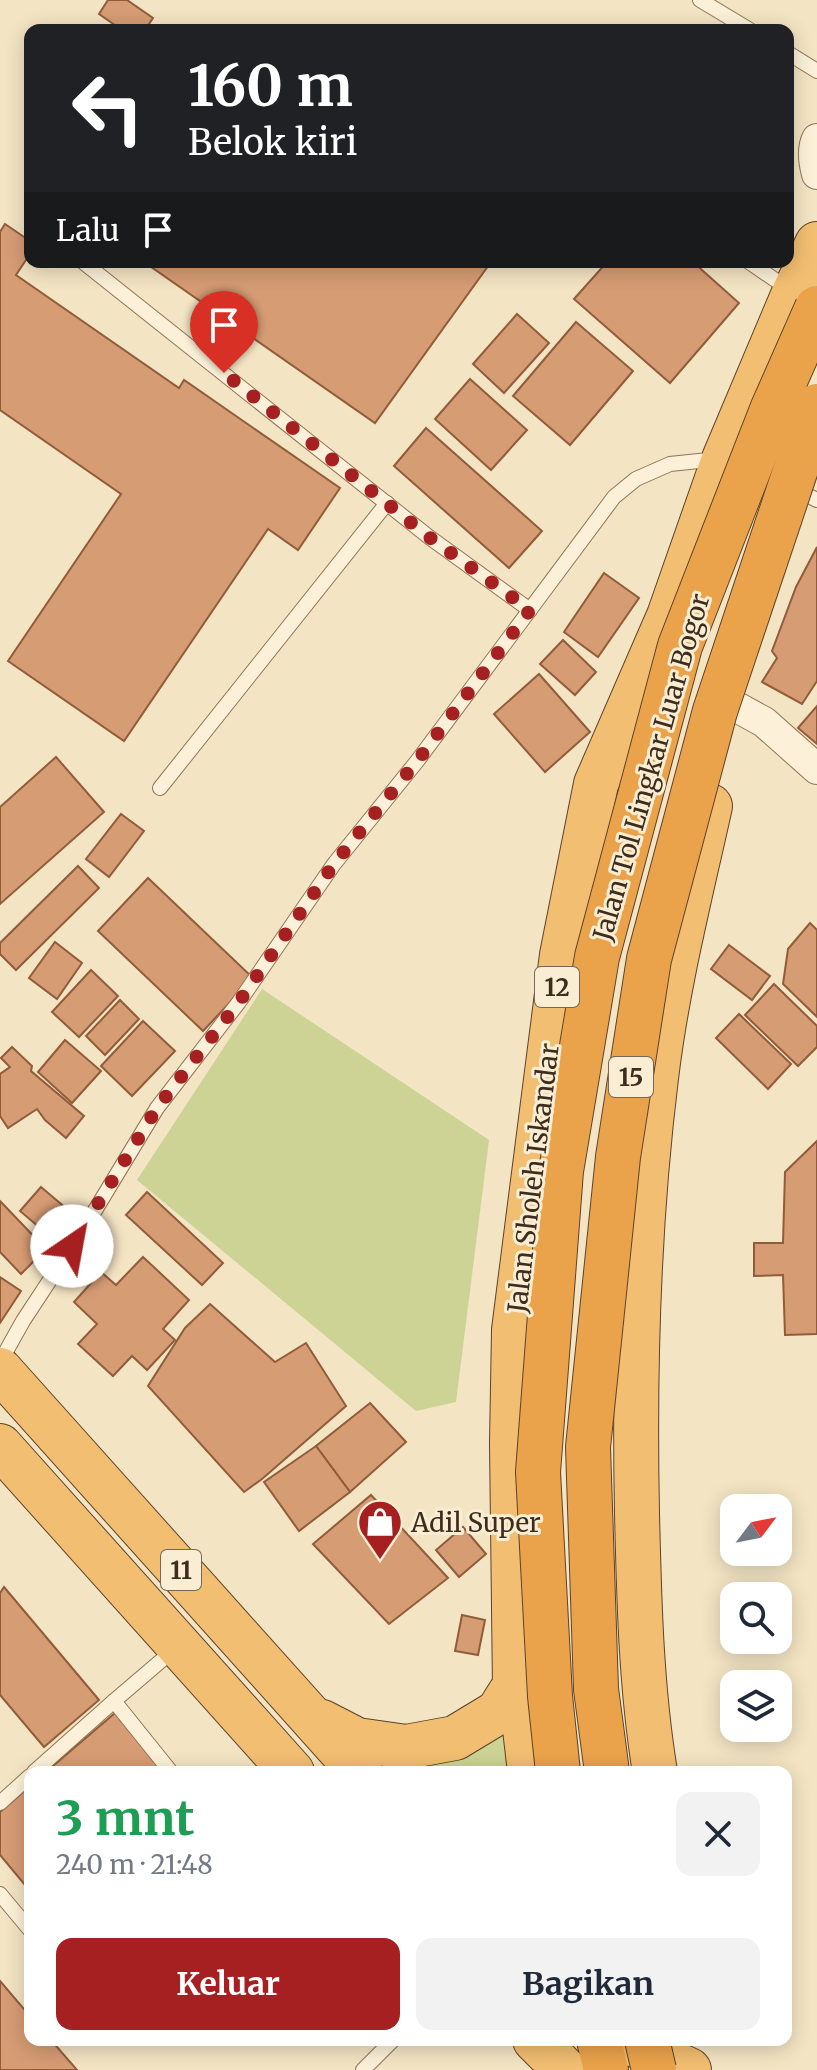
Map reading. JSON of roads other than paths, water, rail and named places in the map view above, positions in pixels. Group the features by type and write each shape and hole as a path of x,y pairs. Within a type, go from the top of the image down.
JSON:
{"highway":[{"name":"Jalan Sholeh Iskandar","path":"529,1766 522,1703 515,1690 514,1330 562,955 596,784 669,616 724,459 806,300 817,244"},
{"name":"Jalan Tol Lingkar Luar Bogor","path":"557,1766 550,1696 538,1472 561,1171 597,957 680,646 772,410 806,300"},
{"name":"Jalan Tol Lingkar Luar Bogor","path":"606,1766 596,1689 588,1447 618,1157 649,959 698,773 715,711 817,406"},
{"path":"654,1766 649,1732 638,1557 635,1434 642,1213 656,1077 678,946 733,705 814,488 724,459"},
{"name":"11","path":"0,1370 355,1766"},
{"name":"11","path":"0,1446 287,1766"},
{"path":"313,1717 357,1740 406,1747 455,1738 498,1712 515,1690"},
{"path":"541,2046 565,2070"},
{"path":"575,2046 580,2070"},
{"path":"600,2046 606,2070"},
{"path":"638,2046 689,2070"},
{"path":"648,2046 654,2070"},
{"path":"698,2046 701,2070"}],"street":[{"path":"817,139 817,174"},
{"path":"733,705 764,722 817,769"}],"lane":[{"path":"700,0 740,24"},
{"path":"794,57 817,71"},
{"path":"91,268 429,537 530,610"},
{"path":"758,268 806,300"},
{"path":"0,1362 157,1108 239,1002 334,864 418,760 614,497 636,479 670,464 724,459"},
{"path":"160,788 387,503"},
{"path":"41,1766 180,1646"},
{"path":"114,1701 166,1766"},
{"path":"0,1803 24,1781"},
{"path":"0,1894 24,1923"},
{"path":"363,2070 387,2046"}],"place":[{"name":"Adil Super","path":"380,1561"}]}
